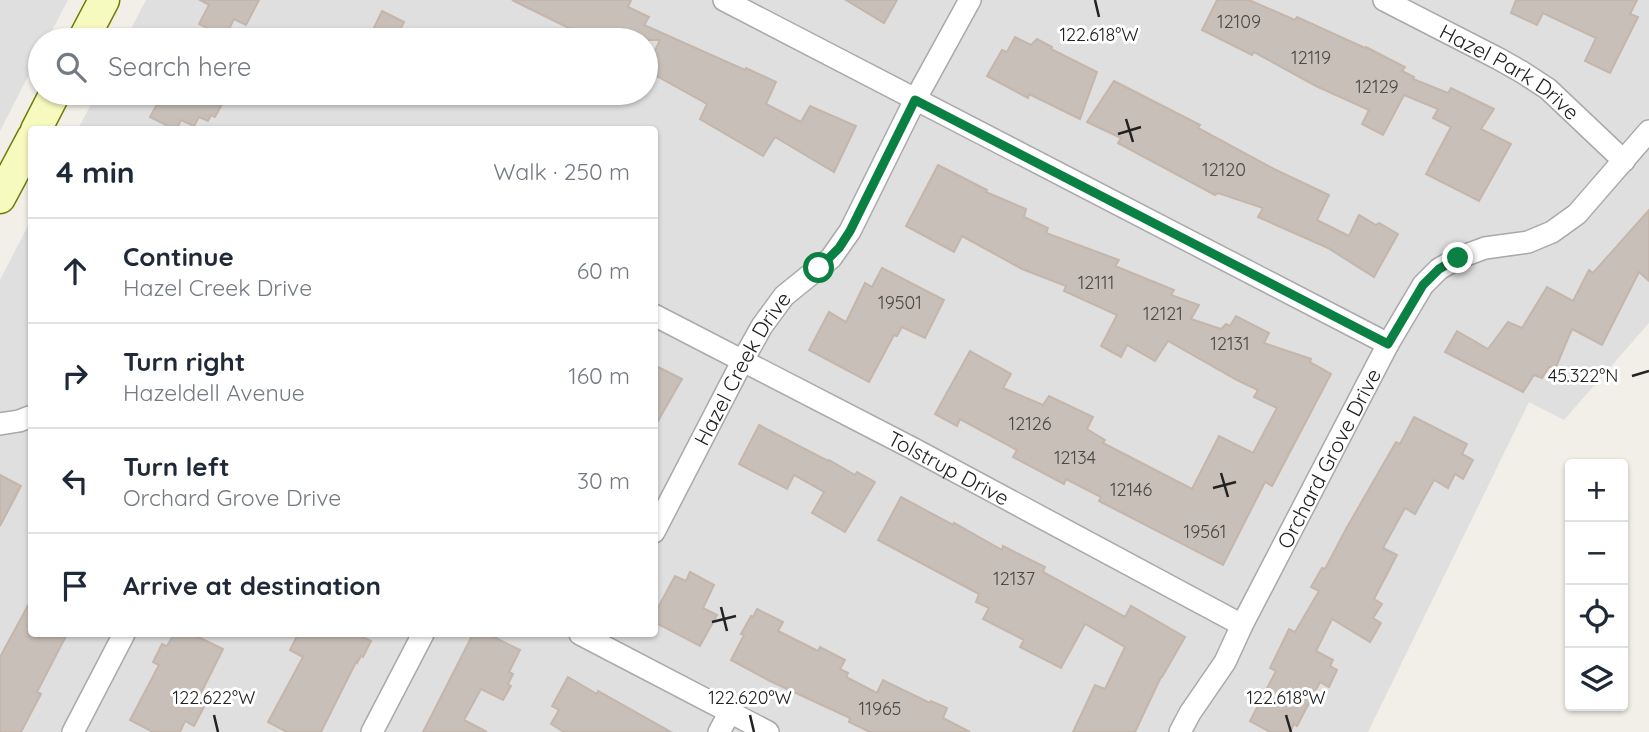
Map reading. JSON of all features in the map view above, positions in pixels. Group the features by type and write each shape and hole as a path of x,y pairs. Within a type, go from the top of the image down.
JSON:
{"street":[{"path":"89,28 104,0"},
{"path":"724,0 1388,344"},
{"name":"Hazel Creek Drive","path":"658,524 762,326 784,296 819,268 839,248 850,231 915,100 970,0"},
{"name":"Hazel Park Drive","path":"1384,0 1511,65 1548,89 1625,160"},
{"path":"38,126 49,105"},
{"name":"Orchard Grove Drive","path":"1180,732 1225,662 1388,344 1423,285 1439,269 1458,258 1485,248 1528,242 1552,232 1577,214 1649,131"},
{"path":"0,198 28,146"},
{"name":"Tolstrup Drive","path":"658,316 1242,625"},
{"path":"0,424 28,418"},
{"path":"74,732 122,637"},
{"path":"372,732 421,637"},
{"path":"595,637 768,732"},
{"path":"719,732 730,712"}],"shaded area":[{"path":"0,0 68,0 53,28 28,28 28,76 0,131"},
{"path":"146,0 1649,0 1649,323 1564,420 1529,402 1368,732 0,732 0,280 28,226 28,637 658,637 658,126 80,126 91,105 658,105 658,28 131,28"}],"building":[{"path":"200,0 259,0 246,25 234,19 230,28 207,28 199,24 209,5"},
{"path":"512,0 631,0 628,7 649,17 644,25 651,28 569,28"},
{"path":"846,0 897,0 884,23"},
{"path":"1217,0 1249,0 1295,20 1297,17 1405,67 1402,71 1414,77 1413,79 1448,93 1451,88 1494,109 1481,129 1511,144 1479,201 1426,174 1451,127 1433,118 1438,109 1404,95 1383,135 1362,124 1369,110 1316,86 1254,52 1252,55 1202,30"},
{"path":"1516,0 1637,0 1630,14 1638,17 1610,73 1585,61 1596,38 1543,13 1537,25 1511,13"},
{"path":"382,11 404,22 401,28 374,28"},
{"path":"658,31 776,82 766,104 801,122 810,106 856,126 834,172 775,137 763,156 700,119 707,104 658,77"},
{"path":"1015,37 1031,45 1037,39 1097,72 1080,119 1029,94 1028,98 987,76 1002,50 1007,52"},
{"path":"1114,81 1200,125 1198,128 1274,169 1329,195 1317,220 1349,236 1359,215 1398,234 1374,277 1328,248 1258,217 1263,208 1218,193 1215,195 1118,143 1121,138 1087,122"},
{"path":"156,105 222,105 215,117 211,115 208,121 199,117 194,126 181,120 178,126 168,126 150,117"},
{"path":"938,165 987,190 986,192 1026,209 1024,217 1048,228 1046,233 1119,260 1115,266 1174,290 1171,295 1199,305 1191,319 1221,329 1226,324 1230,326 1236,316 1269,333 1264,343 1311,359 1310,362 1331,374 1272,486 1265,482 1223,565 1099,501 1101,497 1066,479 1064,484 1013,457 1017,450 960,419 957,426 935,414 970,351 1011,374 1003,388 1043,405 1049,396 1093,417 1087,429 1105,440 1103,443 1192,489 1219,436 1253,453 1277,408 1254,397 1258,390 1168,341 1155,361 1127,345 1121,357 1101,346 1117,315 1064,291 1066,286 1022,269 962,236 954,252 906,226"},
{"path":"1649,210 1649,281 1639,272 1602,345 1572,329 1556,367 1549,367 1542,378 1534,375 1523,392 1445,352 1457,331 1488,349 1508,322 1522,328 1547,287 1573,301 1589,270 1593,273"},
{"path":"882,268 944,300 925,338 902,327 897,336 894,335 869,382 809,350 829,312 846,322 865,283 872,287"},
{"path":"658,367 682,379 658,421"},
{"path":"1414,417 1467,444 1462,454 1473,460 1463,479 1455,474 1448,488 1434,480 1415,514 1405,508 1383,548 1397,555 1374,599 1382,604 1373,618 1381,623 1370,642 1332,619 1316,651 1333,660 1330,666 1337,670 1329,687 1320,682 1297,726 1294,724 1290,732 1270,732 1250,721 1276,671 1270,668 1289,629 1295,632 1319,591 1311,587 1322,568 1325,569 1396,442 1400,444"},
{"path":"759,425 855,475 857,472 875,482 845,532 812,513 824,492 794,475 787,489 739,464"},
{"path":"0,475 21,486 0,526"},
{"path":"901,497 1002,550 1003,546 1045,567 1043,572 1125,617 1131,606 1185,637 1161,677 1135,732 1073,732 1095,685 1105,689 1125,647 1085,624 1061,668 1020,647 1024,640 983,619 989,608 976,602 979,594 878,540"},
{"path":"690,572 714,585 703,608 717,615 700,646 658,624 658,608 675,576 686,581"},
{"path":"28,605 28,637 65,637 37,692 41,694 21,732 0,732 0,657"},
{"path":"757,609 783,622 778,631 818,651 820,647 845,660 840,669 848,673 846,677 877,693 883,680 930,703 931,701 947,708 943,718 970,732 870,732 849,722 850,718 731,660 744,635 741,634"},
{"path":"172,637 198,637 223,649 198,699 206,703 194,726 185,721 180,732 153,732 130,720 159,665 153,662 162,644 167,646"},
{"path":"296,637 362,637 371,641 363,657 356,662 321,732 287,732 268,722 303,657 290,650"},
{"path":"471,637 494,637 520,650 509,672 513,674 508,684 511,686 503,700 481,689 464,720 487,732 423,732"},
{"path":"568,677 671,732 564,732 551,724 559,710 552,706"}],"route":[{"path":"819,268 831,258 850,231 915,100 1388,344 1423,285 1439,269 1458,258"}]}
